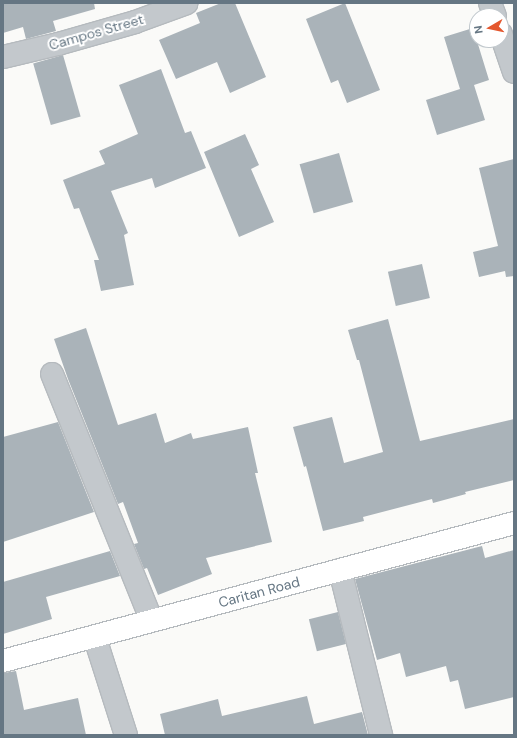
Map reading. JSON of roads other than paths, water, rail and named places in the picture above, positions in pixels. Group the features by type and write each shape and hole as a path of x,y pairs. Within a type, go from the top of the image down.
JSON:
{"main road":[{"name":"Caritan Road","path":"3,661 95,638 152,621 514,523"}],"street":[{"name":"Campos Street","path":"3,57 120,27 187,3"},
{"path":"506,48 514,72"},
{"path":"52,374 152,621"},
{"path":"340,570 381,735"},
{"path":"95,638 126,735"}]}
